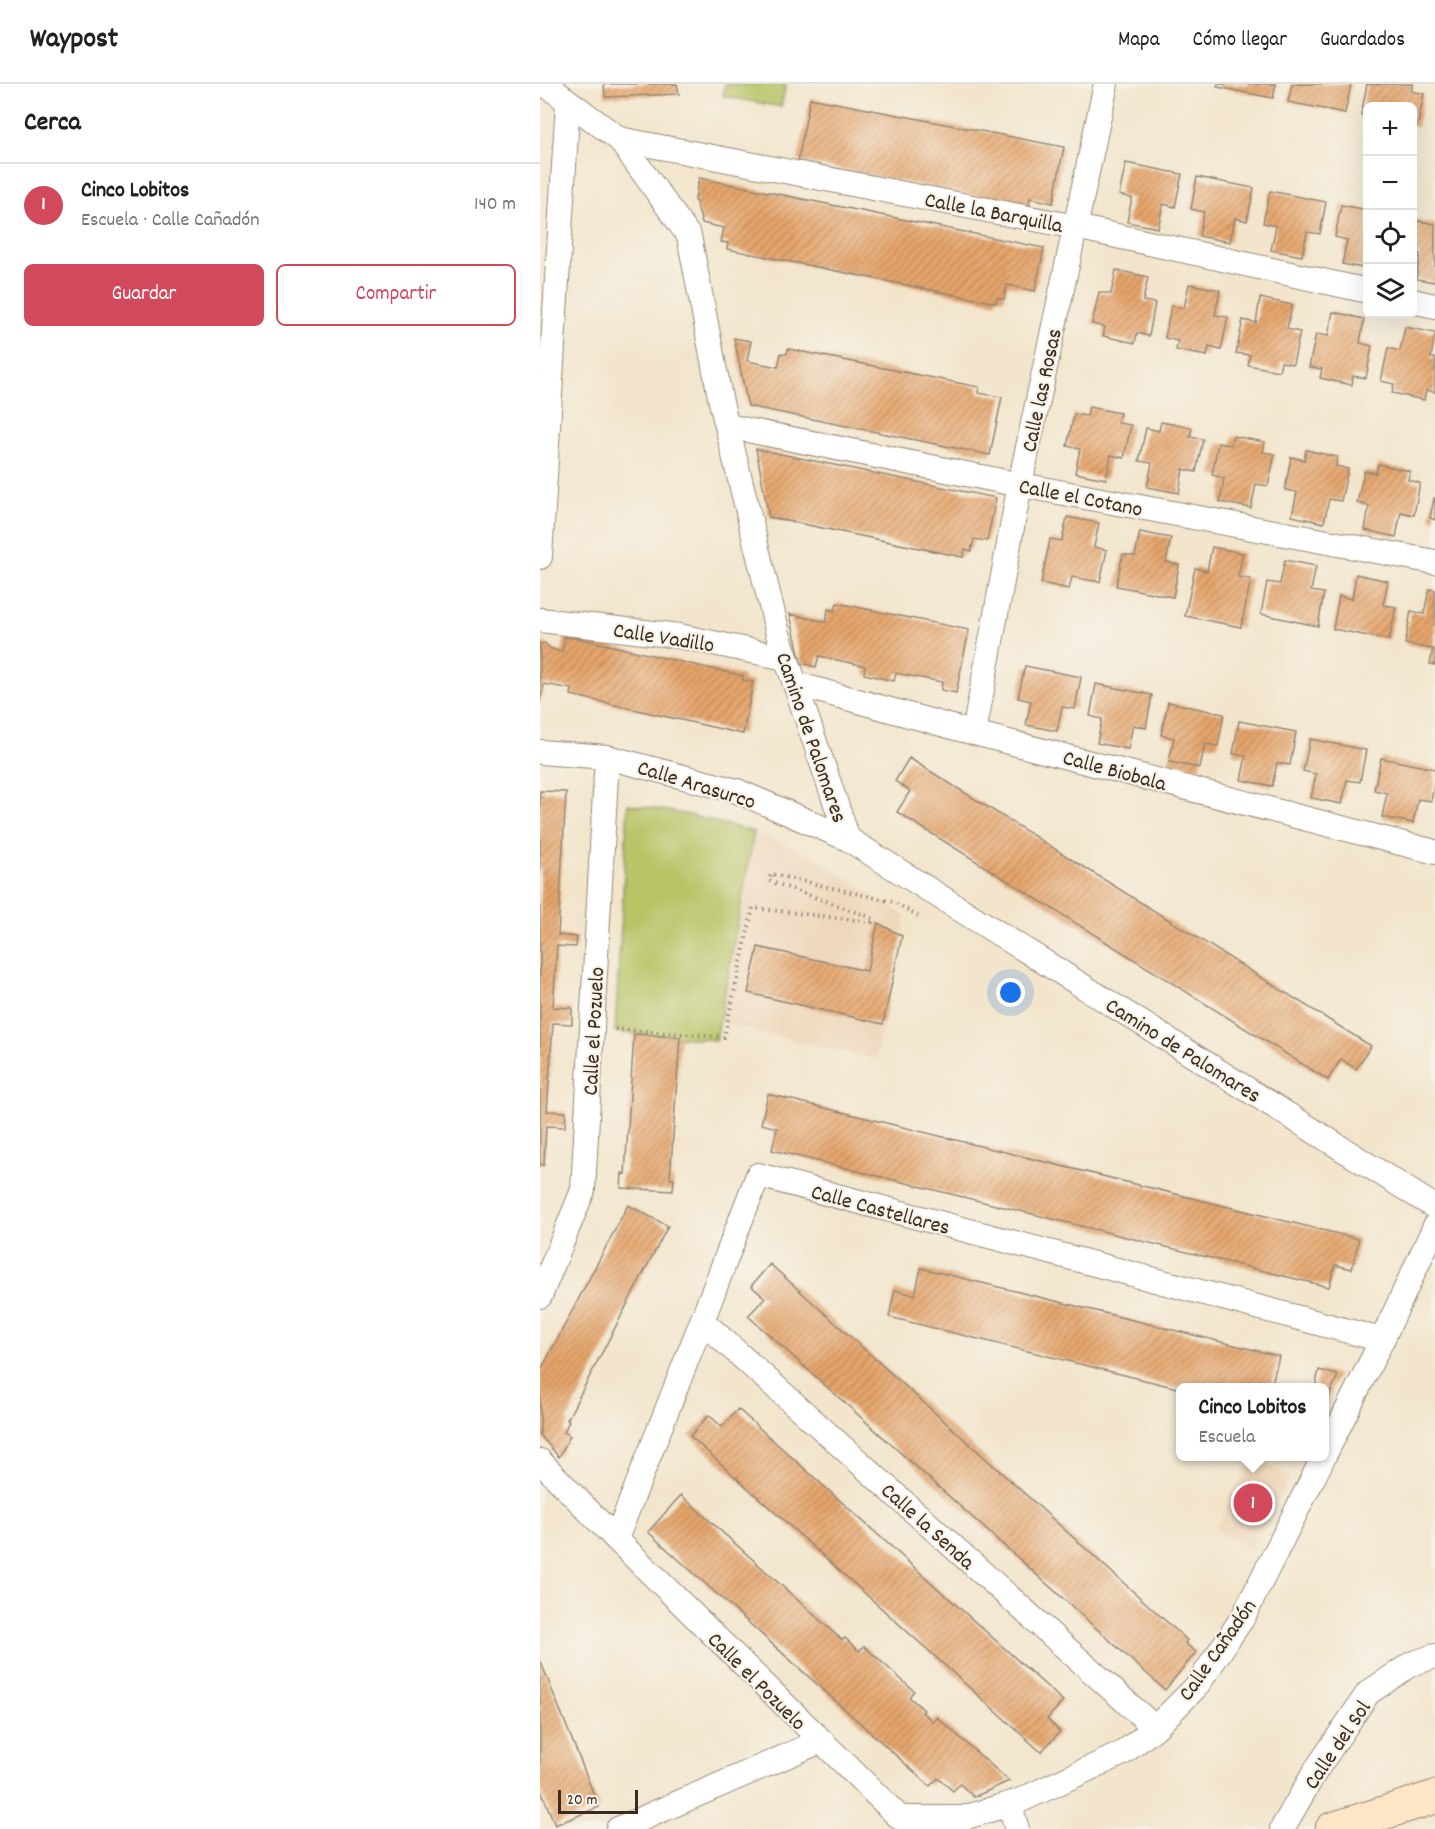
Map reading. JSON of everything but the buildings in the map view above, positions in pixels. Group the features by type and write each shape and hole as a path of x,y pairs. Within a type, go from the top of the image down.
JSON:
{"main road":[{"path":"1332,1829 1435,1797"}],"street":[{"name":"Camino de Palomares","path":"545,84 619,139 689,236 727,426 778,634 848,839 1435,1207"},
{"name":"Calle las Rosas","path":"974,733 1020,484 1106,84"},
{"path":"540,557 568,101"},
{"name":"Calle la Barquilla","path":"619,139 1076,227 1363,290"},
{"path":"1417,302 1435,306"},
{"name":"Calle el Cotano","path":"727,426 1435,562"},
{"name":"Calle Vadillo","path":"540,620 679,636 786,658"},
{"name":"Calle Biobala","path":"795,684 974,733 1435,852"},
{"name":"Calle Arasurco","path":"540,752 607,757 737,791 848,839"},
{"name":"Calle el Pozuelo","path":"540,1296 583,1190 607,757"},
{"name":"Calle Castellares","path":"616,1539 758,1175 1382,1340"},
{"name":"Calle Cañadón","path":"1329,1445 1382,1340 1435,1226"},
{"name":"Calle la Senda","path":"702,1321 1155,1728"},
{"name":"Calle el Pozuelo","path":"540,1461 616,1539 900,1818 963,1818 1009,1804"},
{"name":"Calle Cañadón","path":"1009,1804 1019,1802 1123,1753 1155,1728 1196,1687 1244,1617 1321,1461"},
{"name":"Calle del Sol","path":"1282,1829 1316,1770 1368,1693 1411,1664 1435,1656"},
{"path":"618,1829 821,1742"},
{"path":"1009,1804 1017,1829"}],"path":[{"path":"592,1027 724,1037 753,909 872,922 873,918 769,881 771,874 894,902 922,918"}],"shaded area":[{"path":"754,832 809,854 906,916 875,1059 719,1022"},
{"path":"1252,1461 1261,1461 1290,1477 1251,1550 1215,1530"}],"green space":[{"path":"725,84 786,84 781,107 723,96"},
{"path":"628,804 689,815 754,832 716,1040 615,1032"}],"place":[{"name":"Cinco Lobitos","path":"1253,1503"}]}
